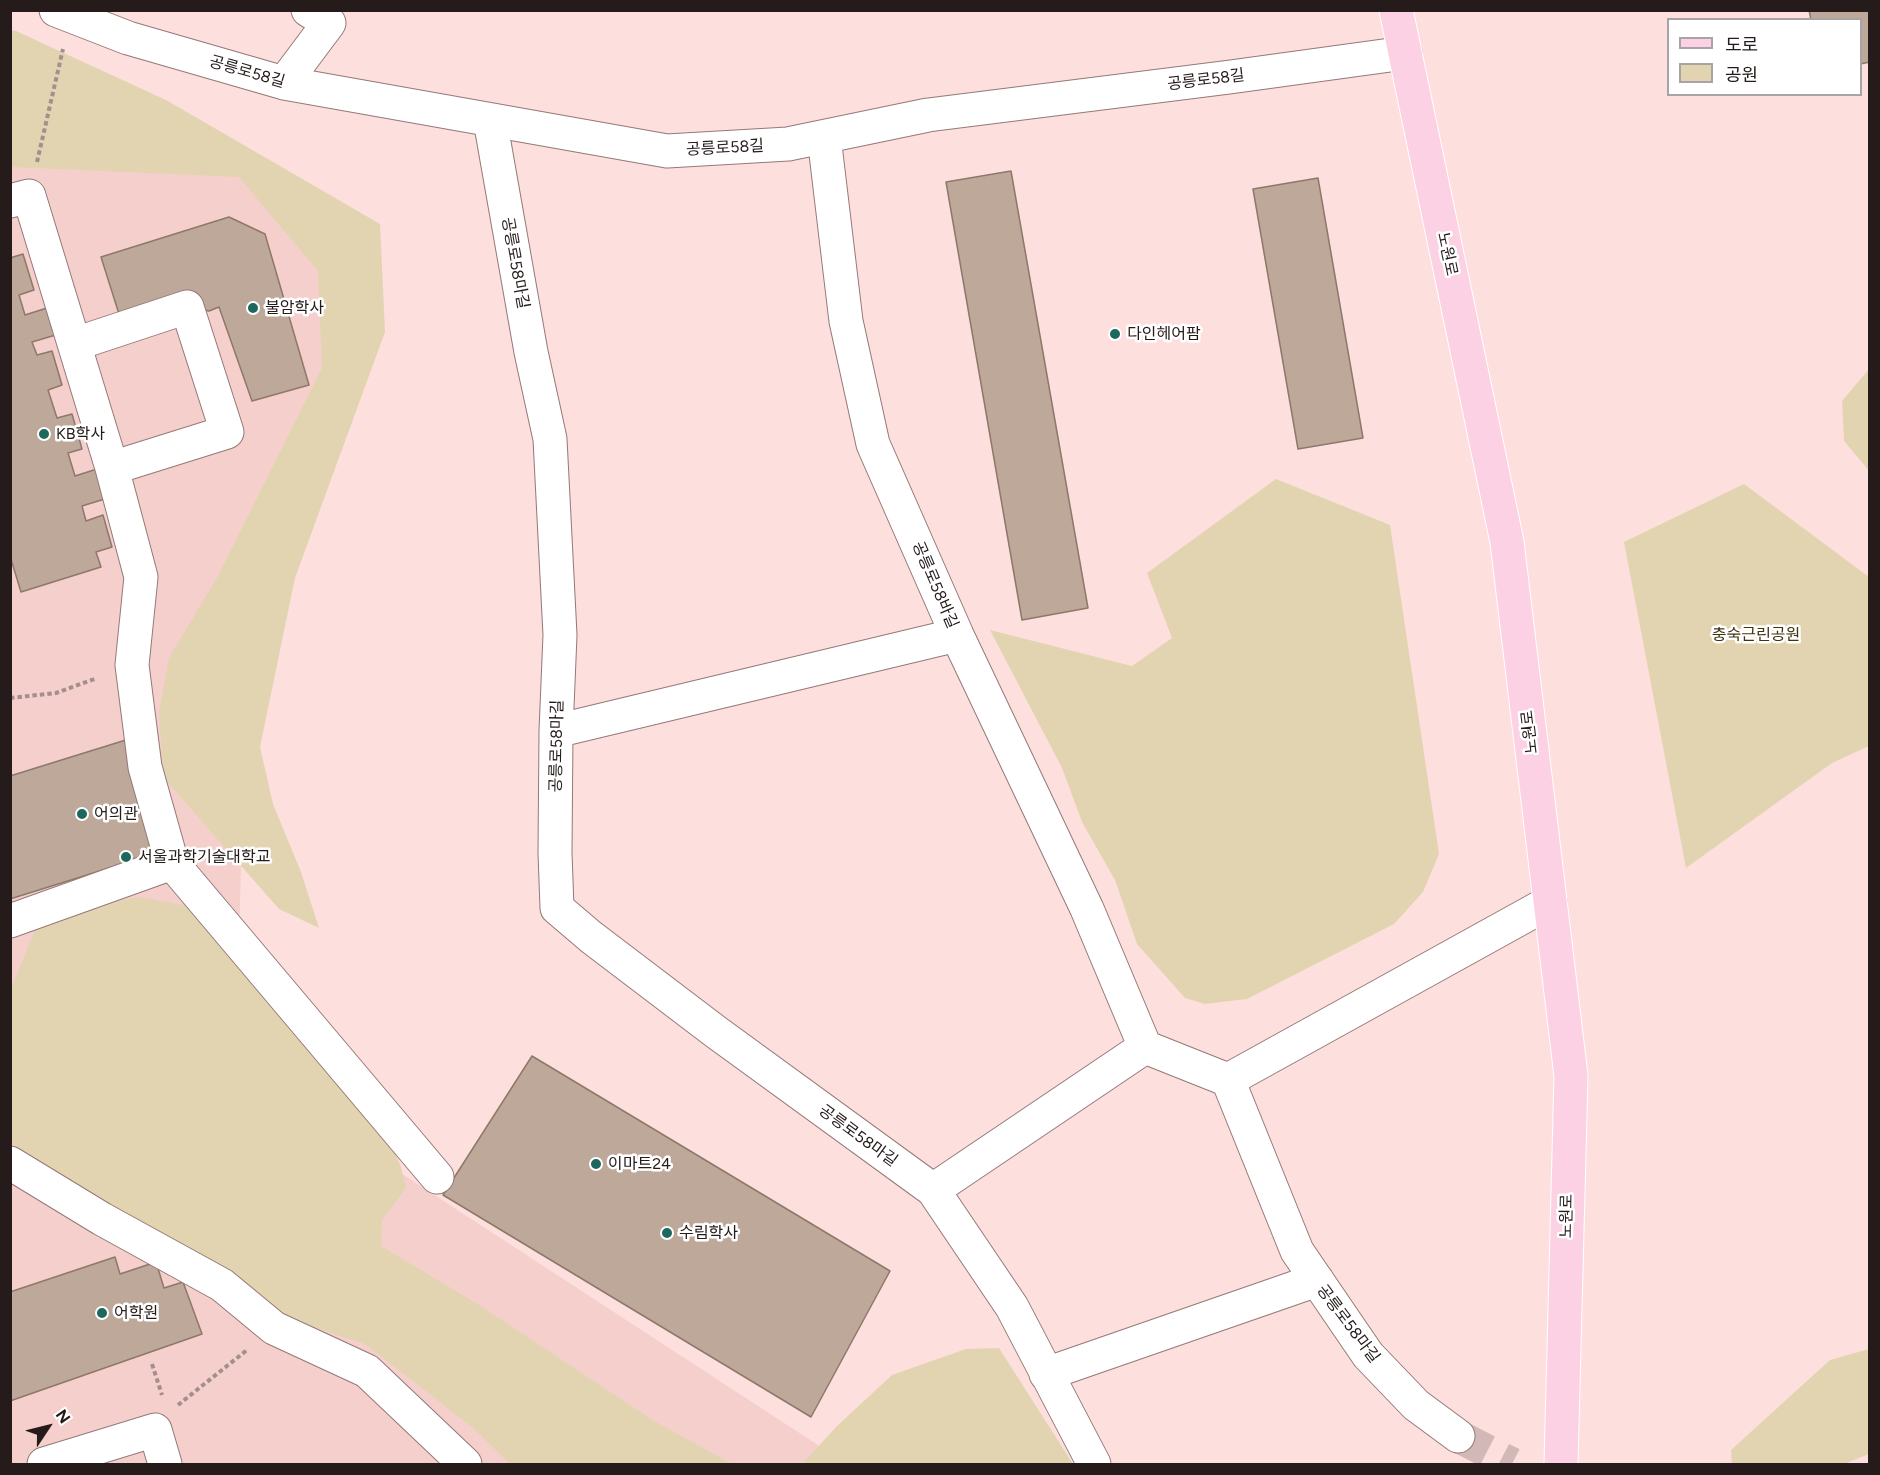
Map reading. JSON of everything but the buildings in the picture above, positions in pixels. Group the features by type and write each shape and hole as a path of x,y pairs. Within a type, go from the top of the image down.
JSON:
{"main road":[{"name":"노원로","path":"1396,10 1507,542 1571,1076 1561,1464"}],"street":[{"path":"284,83 329,23 308,10"},
{"name":"공릉로58길","path":"68,13 128,38 284,83 667,151 788,144 928,115 1405,53"},
{"name":"공릉로58마길","path":"490,120 531,352 550,439 560,635 556,731 557,908 591,937 716,1032 933,1190 1012,1307 1094,1464"},
{"name":"공릉로58바길","path":"556,731 957,634 873,444 846,321 824,137"},
{"path":"20,199 75,344 112,468 141,577 132,665 145,767 172,863 437,1177"},
{"path":"75,344 187,308 227,432 112,468"},
{"path":"957,634 1087,909 1145,1047 1228,1080 1297,1251 1317,1280"},
{"path":"10,921 172,863"},
{"path":"1228,1080 1550,902"},
{"path":"933,1190 1145,1047"},
{"path":"10,1162 102,1219 222,1285 274,1328 367,1371 465,1464"},
{"name":"공릉로58마길","path":"1046,1374 1317,1280 1368,1354 1416,1405 1458,1436"},
{"path":"44,1464 155,1430 165,1464"}],"path":[{"path":"20,199 66,37 68,13"},
{"path":"10,698 56,693 132,665"},
{"path":"177,1406 274,1328"}],"shaded area":[{"name":"서울과학기술대학교","path":"10,100 232,143 330,228 361,344 244,713 238,1001 370,1153 847,1464 11,1464"}],"green space":[{"path":"11,30 166,100 380,224 385,332 295,578 260,747 273,804 301,872 319,928 279,909 163,777 159,712 169,658 218,576 322,368 318,271 239,177 11,167"},
{"path":"1869,369 1869,471 1844,441 1842,401"},
{"path":"1276,479 1390,525 1439,854 1423,892 1394,924 1247,999 1205,1004 1185,998 1137,944 1115,880 1082,822 1062,768 990,630 1132,666 1172,638 1147,573"},
{"name":"충숙근린공원","path":"1744,484 1869,577 1869,746 1832,763 1686,868 1624,542"},
{"path":"138,897 189,906 389,1138 401,1167 406,1188 382,1220 381,1246 479,1305 654,1421 732,1464 510,1464 472,1427 365,1344 260,1310 29,1159 11,1142 10,991 41,915"},
{"path":"999,1348 1073,1464 802,1464 837,1426 892,1375 966,1349"},
{"path":"1869,1349 1869,1454 1844,1464 1732,1464 1731,1450 1830,1360"}],"tunnel":[{"path":"1458,1436 1512,1464"}],"place":[{"name":"불암학사","path":"253,308"},
{"name":"다인헤어팜","path":"1115,334"},
{"name":"KB학사","path":"44,434"},
{"name":"어의관","path":"82,814"},
{"name":"서울과학기술대학교","path":"126,857"},
{"name":"이마트24","path":"596,1164"},
{"name":"수림학사","path":"667,1233"},
{"name":"어학원","path":"102,1313"}]}
